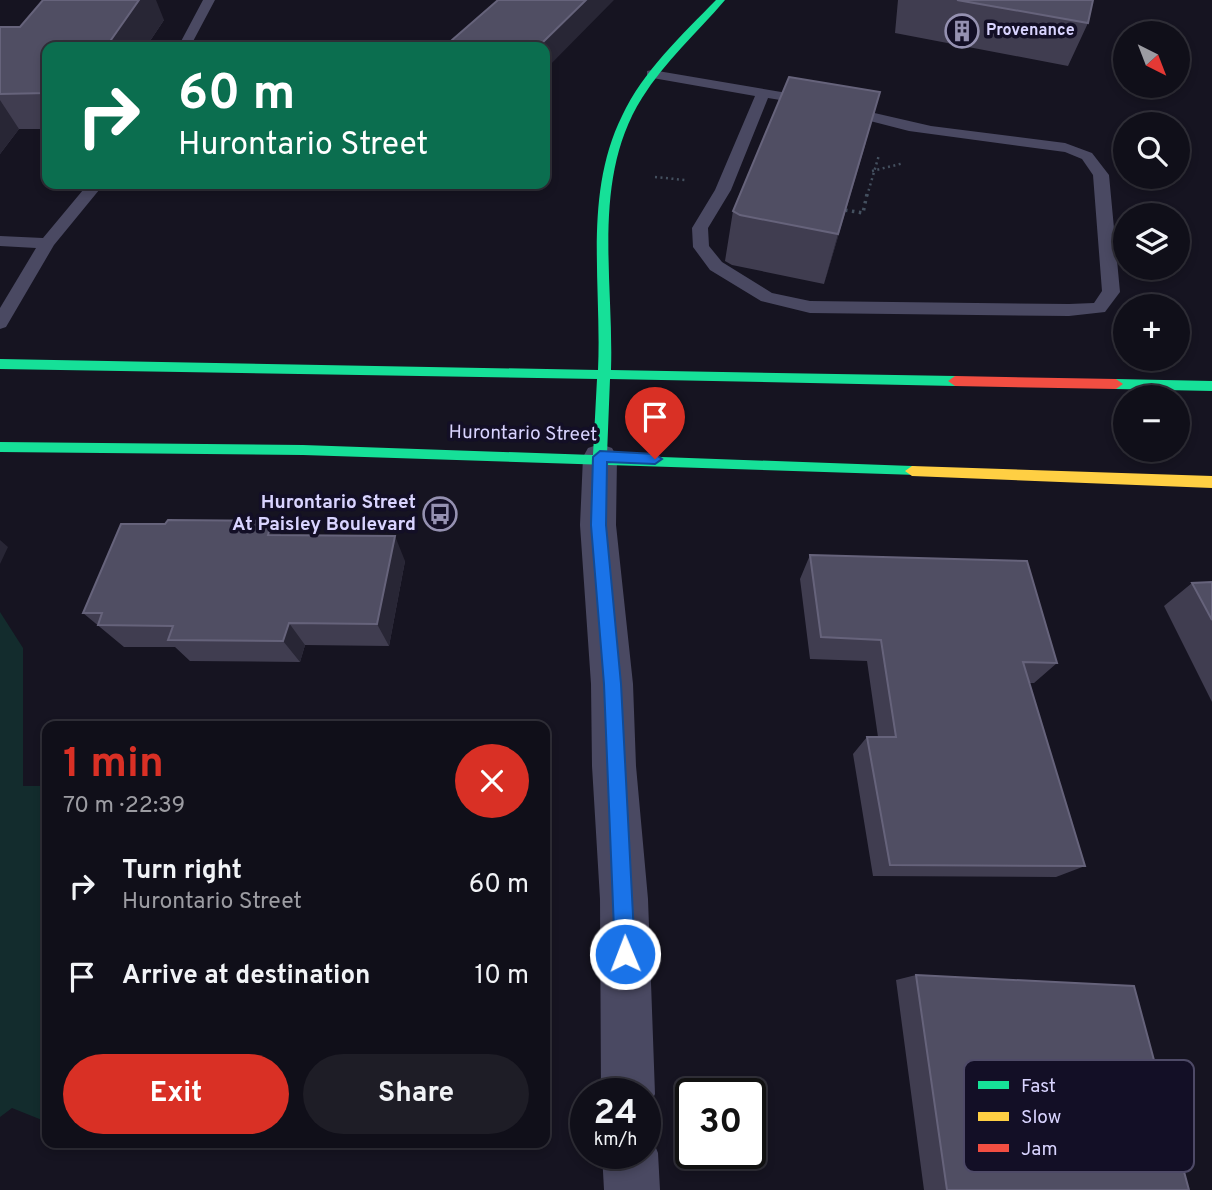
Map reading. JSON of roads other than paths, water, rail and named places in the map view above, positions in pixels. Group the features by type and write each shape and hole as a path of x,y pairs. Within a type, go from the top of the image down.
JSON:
{"main road":[{"path":"600,457 605,324 600,223 606,174 626,117 652,74 721,0"},
{"path":"0,364 1212,386"},
{"name":"Hurontario Street","path":"0,447 154,446 600,457 1212,482"}],"street":[{"path":"600,457 598,525 612,684 614,766 624,899 628,1078"},
{"path":"631,1169 632,1190"}],"lane":[{"path":"187,42 209,0"},
{"path":"652,74 763,92 829,105 872,120 1057,146 1081,152 1094,162 1101,175 1111,292 1099,308 1069,310 810,307 767,297 716,266 701,247 700,228 723,190 763,92"},
{"path":"829,105 887,106"},
{"path":"0,323 47,243 92,189"},
{"path":"0,241 47,243"}],"place":[{"name":"Provenance","path":"962,31"},
{"name":"Hurontario Street At Paisley Boulevard","path":"440,514"}]}
